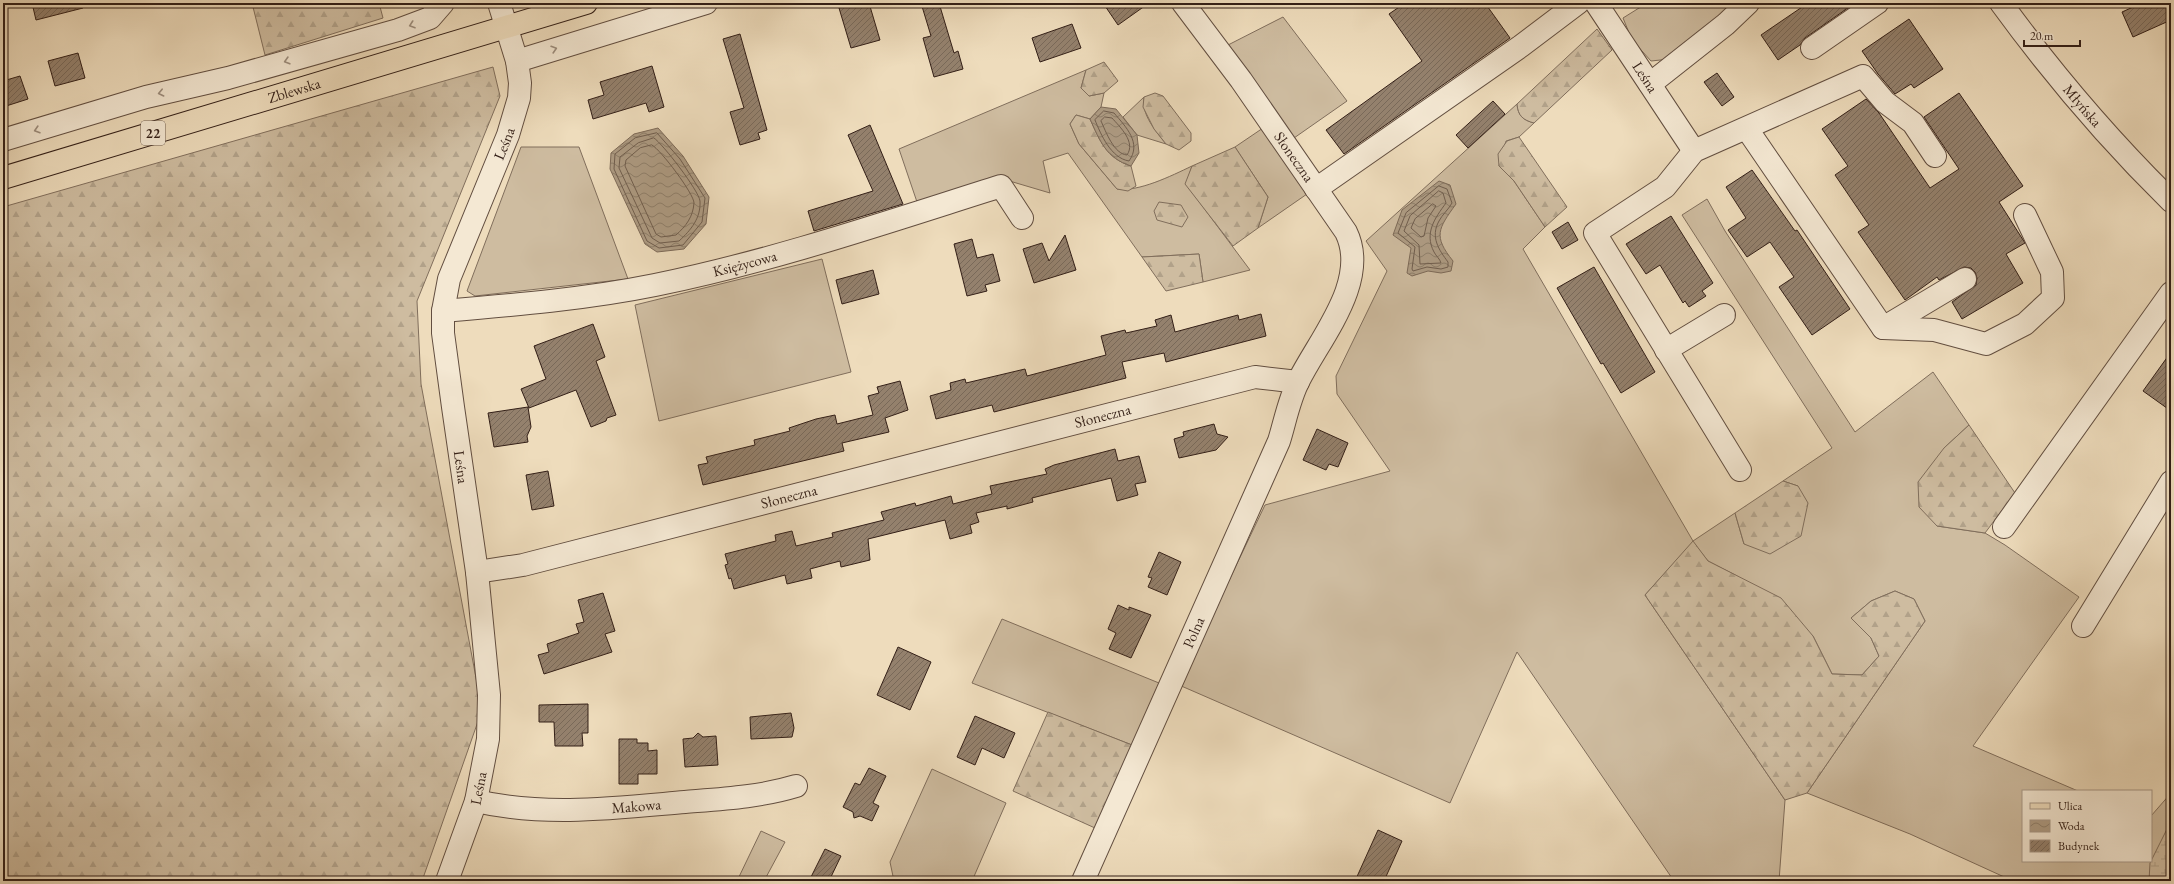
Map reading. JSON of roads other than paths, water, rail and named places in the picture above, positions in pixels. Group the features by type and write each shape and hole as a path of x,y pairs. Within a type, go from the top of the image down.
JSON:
{"main road":[{"name":"Zblewska","path":"3,178 586,3"}],"street":[{"name":"Zblewska","path":"3,140 146,97 228,78 398,30 430,18 442,3"},
{"name":"Leśna","path":"447,881 476,801 488,739 489,710 477,572 443,333 443,311 449,279 493,173 519,98 520,84 517,61 500,3"},
{"path":"517,61 706,3"},
{"name":"Słoneczna","path":"477,572 523,565 1255,377 1298,382 1333,321 1344,295 1353,263 1353,250 1346,232 1241,80 1183,3"},
{"path":"1316,189 1521,46 1578,3"},
{"name":"Leśna","path":"1596,3 1694,151"},
{"path":"1650,84 1726,24 1748,3"},
{"path":"1812,48 1877,3"},
{"name":"Młyńska","path":"2001,3 2070,92 2130,161 2171,201"},
{"path":"1740,470 1594,233 1665,187 1694,151 1747,129 1863,76 1885,102 1913,123 1935,156"},
{"path":"1747,129 1884,328"},
{"name":"Księżycowa","path":"443,311 532,303 655,285 783,254 1001,186 1022,218"},
{"path":"1884,328 1934,330 1986,344 2025,324 2053,298 2052,272 2025,215"},
{"path":"1884,328 1965,279"},
{"path":"2004,527 2171,293"},
{"path":"1666,350 1724,314"},
{"name":"Polna","path":"1084,881 1279,441 1298,382"},
{"path":"2083,626 2171,482"},
{"name":"Makowa","path":"476,801 503,807 550,810 620,808 751,796 776,792 796,786"}],"water":[{"path":"1101,107 1116,109 1137,135 1139,153 1131,166 1122,163 1115,158 1105,148 1097,134 1090,119"},
{"path":"658,128 683,156 709,197 706,224 684,249 657,252 645,244 610,169 611,153 634,134"},
{"path":"1439,181 1450,185 1456,204 1445,220 1440,232 1442,245 1453,261 1451,271 1441,273 1428,271 1412,276 1407,273 1411,248 1393,235 1402,210"}]}
